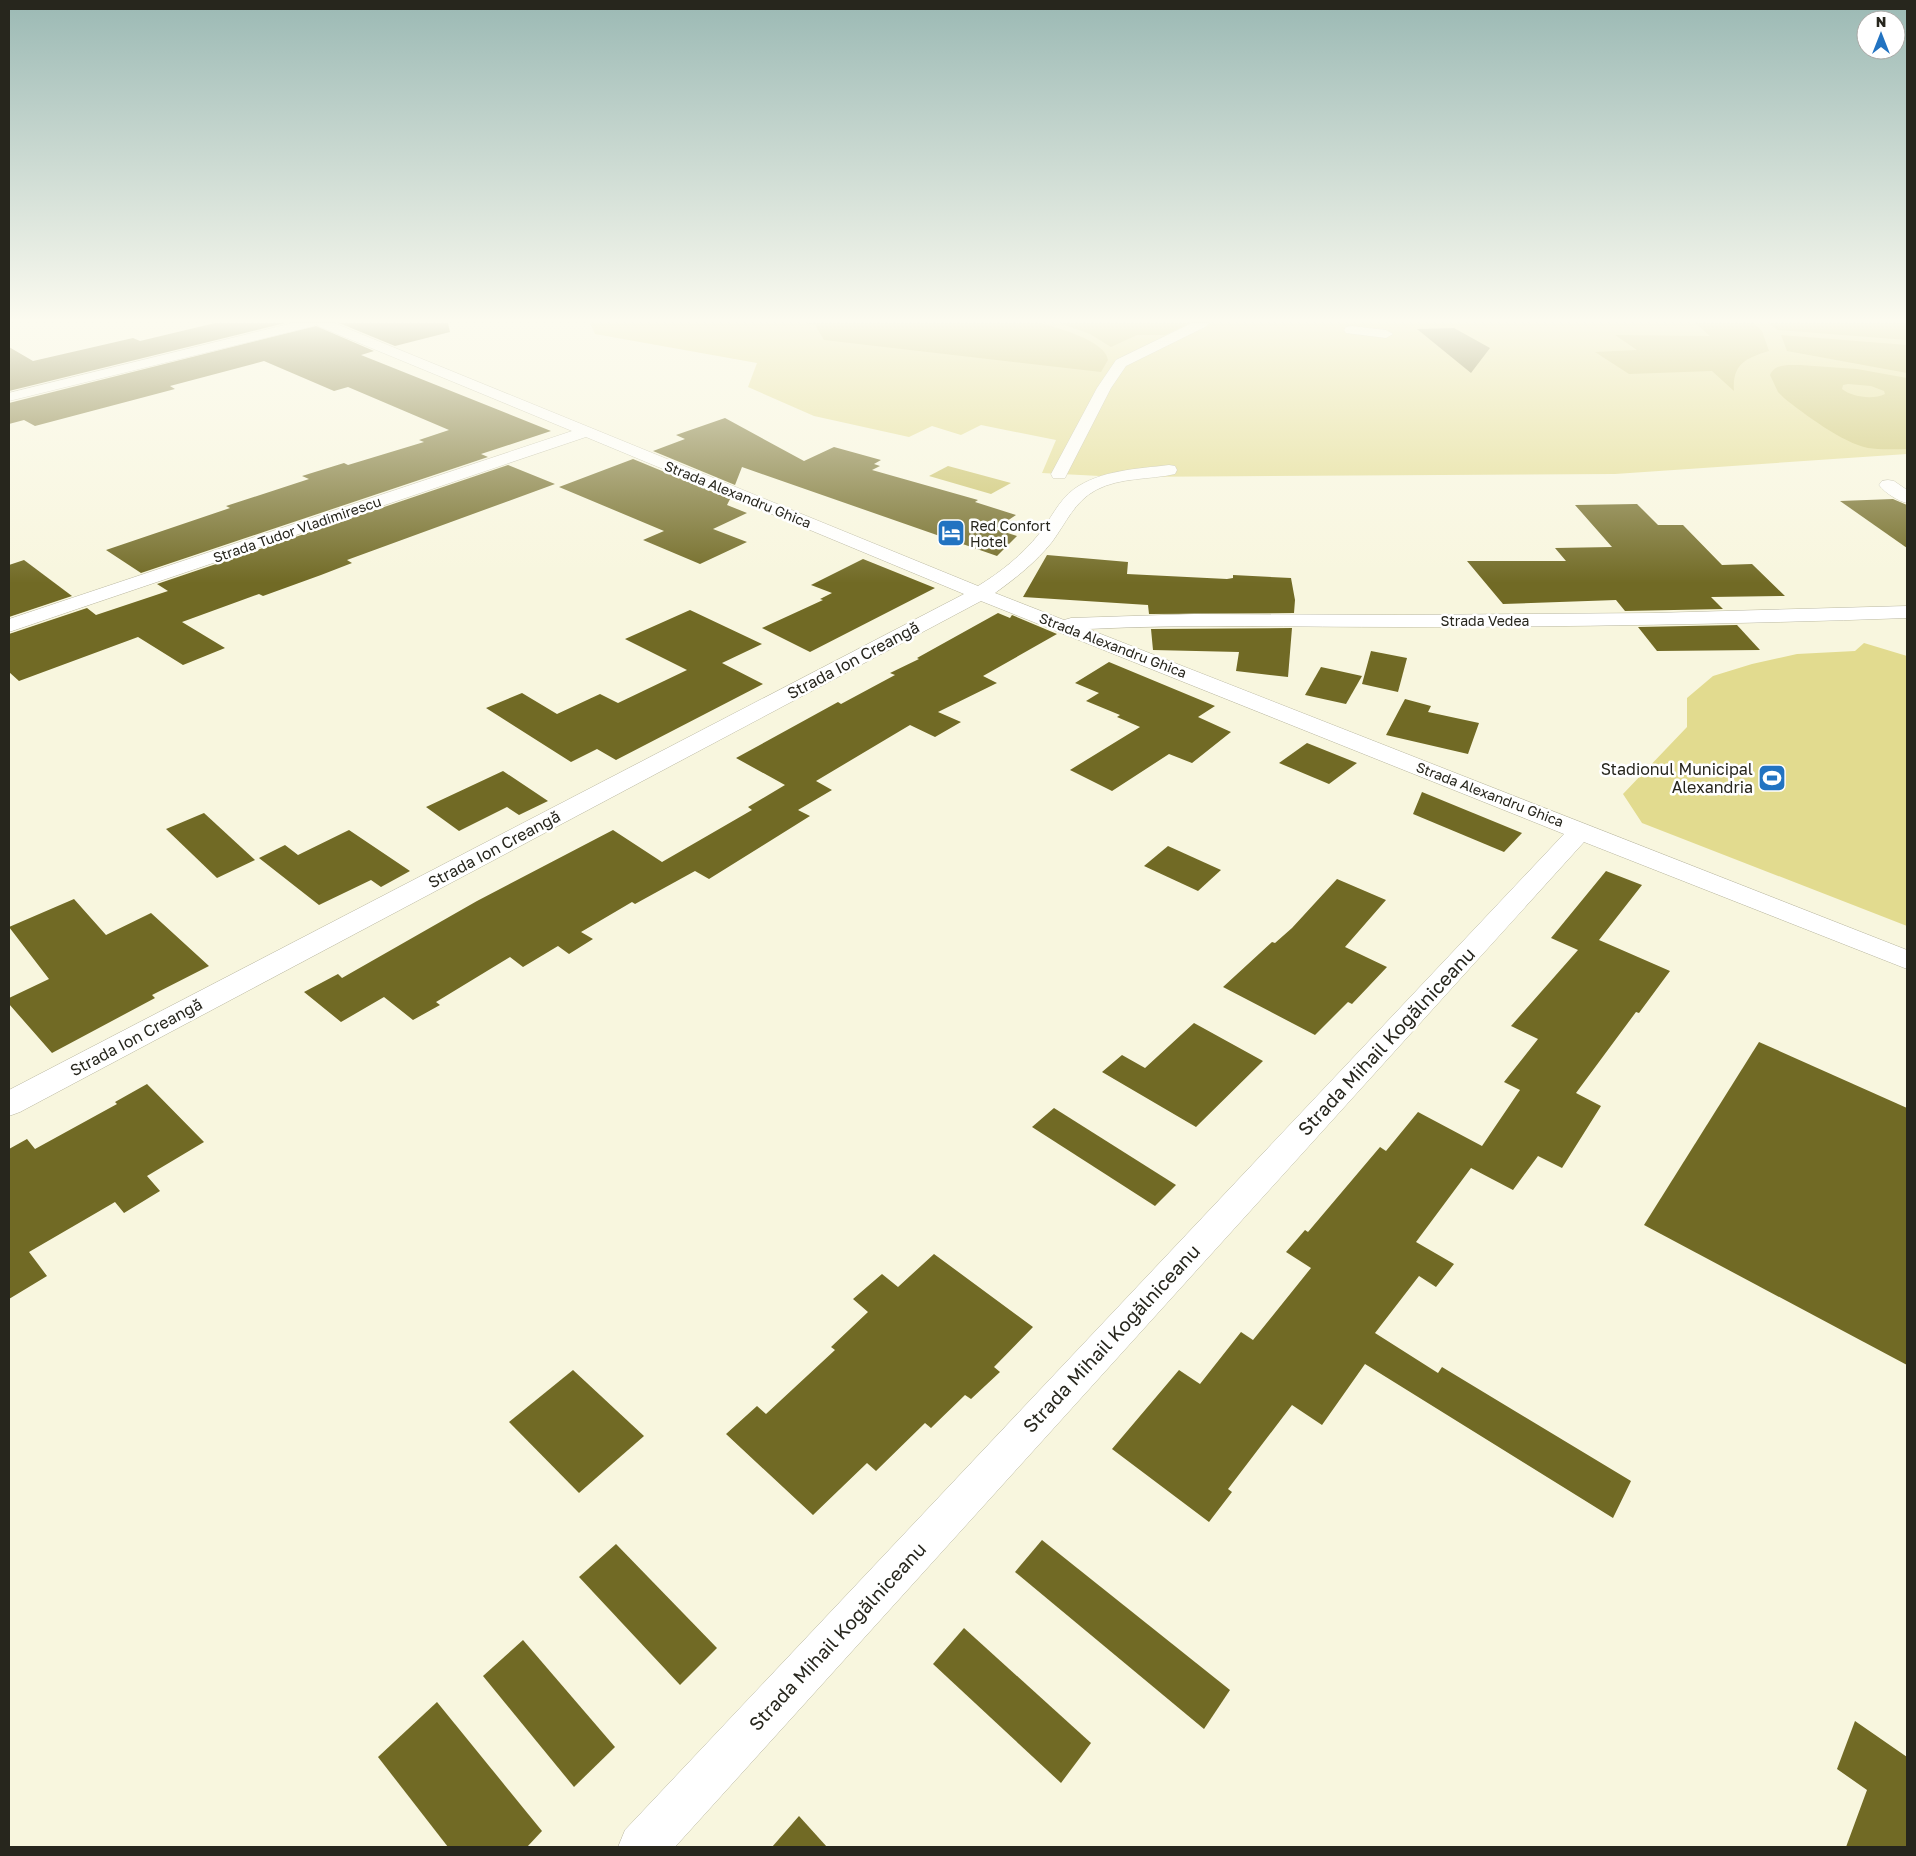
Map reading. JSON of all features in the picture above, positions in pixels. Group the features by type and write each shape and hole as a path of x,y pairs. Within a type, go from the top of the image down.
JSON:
{"street":[{"name":"Strada Alexandru Ghica","path":"531,410 980,594 1907,960"},
{"path":"1059,474 1093,410"},
{"name":"Strada Tudor Vladimirescu","path":"9,626 585,432"},
{"name":"Strada Ion Creangă","path":"9,1104 980,594 1005,578 1027,558 1047,536 1072,500 1081,492 1096,484 1119,477 1169,470"},
{"path":"1888,485 1907,498"},
{"name":"Strada Vedea","path":"1062,625 1149,622 1762,617 1907,612"},
{"path":"1128,651 1128,639 1133,630 1149,622"},
{"name":"Strada Mihail Kogălniceanu","path":"642,1847 1581,830"}],"shaded area":[{"path":"799,410 1907,410 1907,454 1615,474 1119,477 1042,473 1056,440 981,425 961,435 932,426 909,437 814,416"},
{"path":"1798,410 1907,410 1907,449 1873,449 1858,445"},
{"path":"948,466 1011,483 991,494 929,476"},
{"name":"Stadionul Municipal Alexandria","path":"1864,643 1907,656 1907,926 1642,823 1623,794 1687,727 1687,698 1713,676 1752,664 1797,654 1855,651"}],"building":[{"path":"9,410 97,410 35,426 24,420 9,424"},
{"path":"401,410 498,410 551,431 481,454 488,457 141,573 106,550 230,508 226,506 309,479 302,476 344,463 348,465 424,442 419,440 449,430"},
{"path":"725,418 804,461 834,447 881,460 874,464 880,466 872,470 978,500 975,502 1016,515 995,529 1017,536 997,556 742,467 735,485 653,451 685,439 676,435"},
{"path":"633,459 730,499 727,505 747,513 713,529 747,542 700,564 643,540 664,531 559,487"},
{"path":"508,465 555,484 347,560 352,563 321,575 263,596 259,594 182,622 225,648 183,665 138,637 19,681 9,672 9,634 87,608 96,615 168,591 157,584"},
{"path":"1893,499 1907,505 1907,548 1840,501"},
{"path":"1637,504 1658,525 1683,525 1722,565 1752,564 1785,596 1711,597 1723,609 1625,611 1616,600 1503,604 1467,561 1566,561 1555,548 1612,547 1575,505"},
{"path":"1047,555 1128,562 1127,574 1227,579 1233,578 1233,575 1291,578 1295,600 1294,613 1149,614 1148,605 1023,597"},
{"path":"863,559 935,588 810,652 762,628 823,600 820,599 832,593 811,585"},
{"path":"24,560 72,596 9,617 9,565"},
{"path":"690,610 762,644 722,663 763,684 616,760 597,749 571,762 486,708 522,693 557,714 600,694 618,703 687,670 625,639"},
{"path":"998,613 1010,618 1012,615 1057,634 983,676 997,683 938,712 961,722 935,737 910,725 816,781 832,790 798,810 810,816 709,879 695,871 635,904 632,902 581,932 593,939 569,954 558,946 523,967 510,957 436,1002 440,1005 413,1020 384,997 341,1022 304,992 338,974 342,978 477,901 613,830 662,862 752,810 748,807 785,785 736,758 838,702 841,704 895,675 890,673 919,659 917,658"},
{"path":"1737,625 1760,650 1657,651 1638,627"},
{"path":"1292,628 1288,677 1236,671 1239,652 1153,650 1151,629"},
{"path":"1371,651 1407,658 1398,692 1362,684"},
{"path":"1109,662 1215,706 1198,717 1231,732 1192,763 1169,754 1112,791 1070,770 1140,727 1117,717 1120,715 1086,701 1099,693 1075,683"},
{"path":"1321,667 1362,676 1346,704 1305,695"},
{"path":"1405,699 1431,706 1428,712 1479,723 1468,754 1386,735"},
{"path":"1307,743 1357,763 1329,784 1279,763"},
{"path":"503,771 548,801 519,815 507,807 459,831 426,807"},
{"path":"1422,792 1522,833 1504,852 1413,814"},
{"path":"204,813 255,860 217,878 166,829"},
{"path":"349,830 410,871 381,887 371,880 319,905 259,858 285,845 298,855"},
{"path":"1168,846 1221,870 1198,891 1144,866"},
{"path":"1606,871 1642,885 1599,940 1670,971 1639,1013 1636,1012 1576,1093 1601,1106 1562,1168 1538,1156 1513,1190 1471,1168 1416,1242 1454,1264 1436,1287 1419,1276 1375,1333 1438,1373 1442,1367 1631,1481 1613,1518 1365,1364 1322,1425 1292,1405 1228,1489 1232,1492 1209,1522 1112,1449 1179,1370 1200,1384 1241,1332 1253,1340 1311,1268 1286,1252 1305,1230 1308,1232 1380,1147 1386,1151 1418,1112 1482,1146 1520,1090 1504,1082 1538,1039 1511,1026 1578,950 1551,938"},
{"path":"1337,879 1386,900 1345,947 1387,967 1352,1004 1348,1002 1315,1035 1223,987 1272,942 1275,943 1292,928"},
{"path":"74,899 106,935 151,913 209,966 152,995 155,998 52,1053 9,1004 9,998 49,979 9,927"},
{"path":"1194,1023 1263,1061 1196,1127 1102,1072 1122,1055 1145,1068"},
{"path":"1759,1042 1907,1108 1907,1365 1644,1225"},
{"path":"147,1084 204,1142 147,1176 160,1191 124,1213 115,1202 29,1252 47,1276 9,1299 9,1149 27,1139 35,1149 117,1104 115,1102"},
{"path":"1054,1108 1176,1185 1155,1206 1032,1127"},
{"path":"934,1254 1033,1327 994,1367 1000,1372 971,1399 965,1395 931,1428 925,1423 876,1471 867,1463 813,1515 726,1434 757,1406 766,1414 835,1350 831,1347 868,1312 853,1299 882,1274 898,1287"},
{"path":"573,1370 644,1436 579,1493 509,1422"},
{"path":"1042,1540 1230,1690 1204,1729 1015,1572"},
{"path":"616,1544 717,1648 680,1685 579,1577"},
{"path":"964,1628 1091,1743 1061,1783 933,1664"},
{"path":"523,1640 615,1747 574,1787 483,1676"},
{"path":"437,1702 542,1831 527,1847 448,1847 378,1757"},
{"path":"1855,1721 1907,1757 1907,1847 1846,1847 1867,1790 1837,1769"},
{"path":"799,1816 827,1847 772,1847"}],"place":[{"name":"Red Confort Hotel","path":"951,533"},
{"name":"Stadionul Municipal Alexandria","path":"1772,778"}]}
